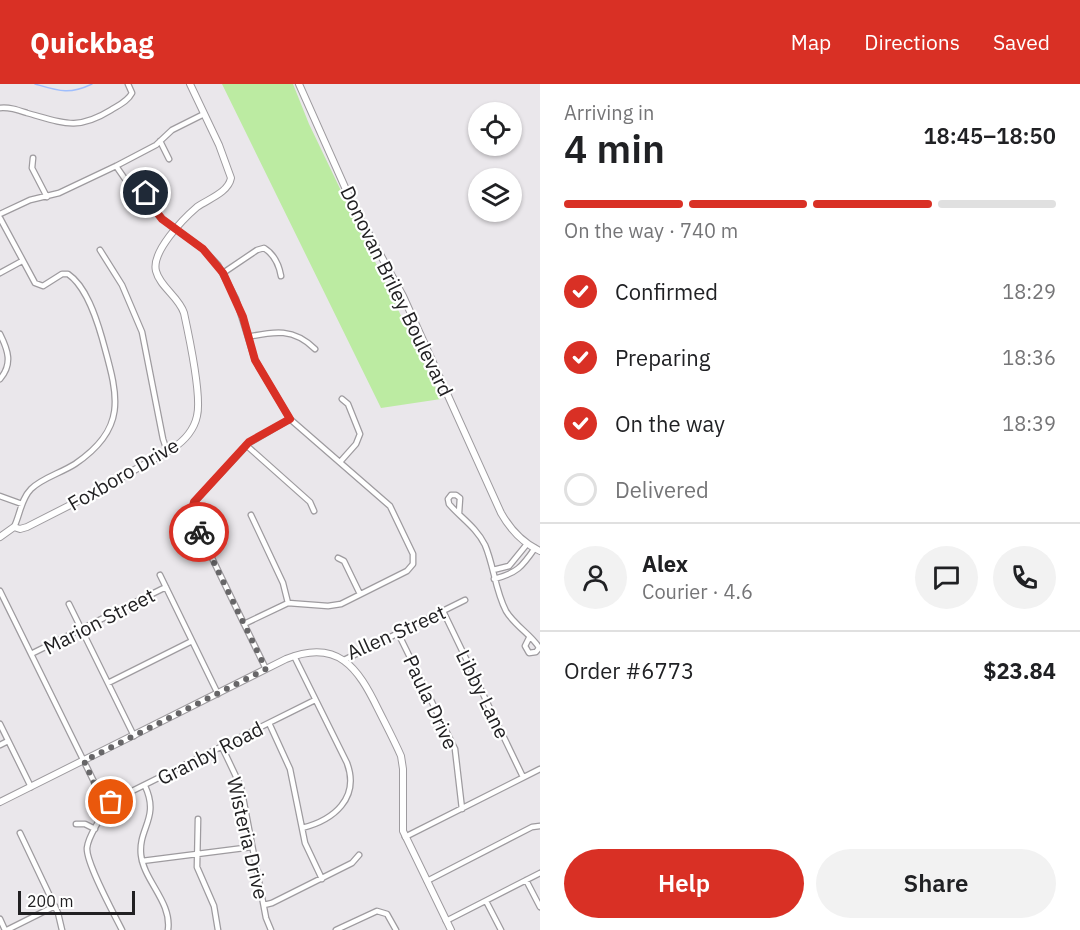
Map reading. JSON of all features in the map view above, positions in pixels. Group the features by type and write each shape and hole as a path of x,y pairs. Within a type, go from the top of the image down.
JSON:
{"street":[{"path":"0,108 13,109 65,123 80,124 98,118 128,99 132,93 128,84"},
{"path":"0,537 14,527 26,495 33,488 76,464 98,446 109,429 116,406 114,383 95,315 78,285 66,273 41,287 37,285 30,276 0,216 24,203 59,193 150,149 172,130 204,114 190,84"},
{"name":"Donovan Briley Boulevard","path":"299,84 356,210 412,315 501,513 510,527 527,544 537,549"},
{"name":"Foxboro Drive","path":"14,527 24,528 37,522 167,451 183,441 197,417 199,404 184,313 178,300 158,276 155,264 158,254 195,209 226,188 231,182 230,172 204,114"},
{"path":"160,141 169,159"},
{"path":"33,158 32,168 47,197"},
{"path":"116,166 123,177 146,193 158,215 203,249 223,273 236,299 255,360 290,419 390,506 414,557 412,566 407,571 341,603 328,606 288,603 244,624"},
{"path":"223,273 256,250 264,248 272,255 279,268 280,276"},
{"path":"100,250 122,285 141,332 167,451"},
{"path":"0,273 22,261"},
{"path":"248,337 273,331 282,332 302,339 315,350"},
{"path":"0,334 8,351 8,364 0,379"},
{"path":"340,462 356,444 360,434 348,404 342,399"},
{"path":"266,669 191,512 194,502 246,445 290,419"},
{"path":"246,445 310,502 315,511"},
{"path":"0,496 22,504"},
{"path":"459,513 472,525 480,537 488,553 494,579 507,612 515,625 529,638"},
{"path":"251,515 283,583 288,603"},
{"path":"492,570 507,567 517,559 527,544"},
{"path":"494,579 512,574 537,549"},
{"path":"338,558 344,561 360,594"},
{"path":"517,559 523,564"},
{"path":"507,567 512,574"},
{"path":"160,575 218,694"},
{"name":"Marion Street","path":"31,654 166,587"},
{"path":"0,591 104,805 102,816 88,844 88,858 122,930"},
{"name":"Allen Street","path":"0,802 294,656 317,652 344,660 465,600"},
{"path":"69,604 134,736"},
{"name":"Libby Lane","path":"442,611 523,777"},
{"name":"Paula Drive","path":"398,633 455,748 462,809"},
{"path":"108,683 192,641"},
{"path":"294,656 347,763 351,782 347,798 338,810 312,826 302,828"},
{"path":"344,660 363,679 401,756 405,837 451,930"},
{"name":"Granby Road","path":"104,805 315,700"},
{"path":"269,723 291,769 306,847 322,879"},
{"path":"0,724 31,787"},
{"path":"0,746 8,741"},
{"name":"Wisteria Drive","path":"222,747 241,787 267,921 271,930"},
{"path":"405,837 540,769"},
{"path":"145,786 150,796 151,807 142,845 142,861 167,913 168,930"},
{"path":"198,819 197,867 214,906 218,930"},
{"path":"76,824 85,824 95,829"},
{"path":"426,880 532,827 540,826"},
{"path":"20,833 60,917 62,930"},
{"path":"142,861 252,847"},
{"path":"264,905 322,879 352,863 359,855"},
{"path":"446,921 540,873"},
{"path":"526,880 540,908"},
{"path":"486,901 501,930"},
{"path":"0,919 6,930 55,906"},
{"path":"336,930 369,913 380,911 387,914 396,930"}],"green space":[{"path":"222,84 293,84 309,124 441,399 381,408"}],"waterway":[{"path":"35,84 64,91 77,90 92,84"}],"way so far":[{"path":"111,802 104,805 84,761 266,669 199,532"}],"route":[{"path":"146,193 162,219 203,249 223,273 243,317 255,360 278,395 290,419 249,442 194,502 191,514 199,532"}]}
